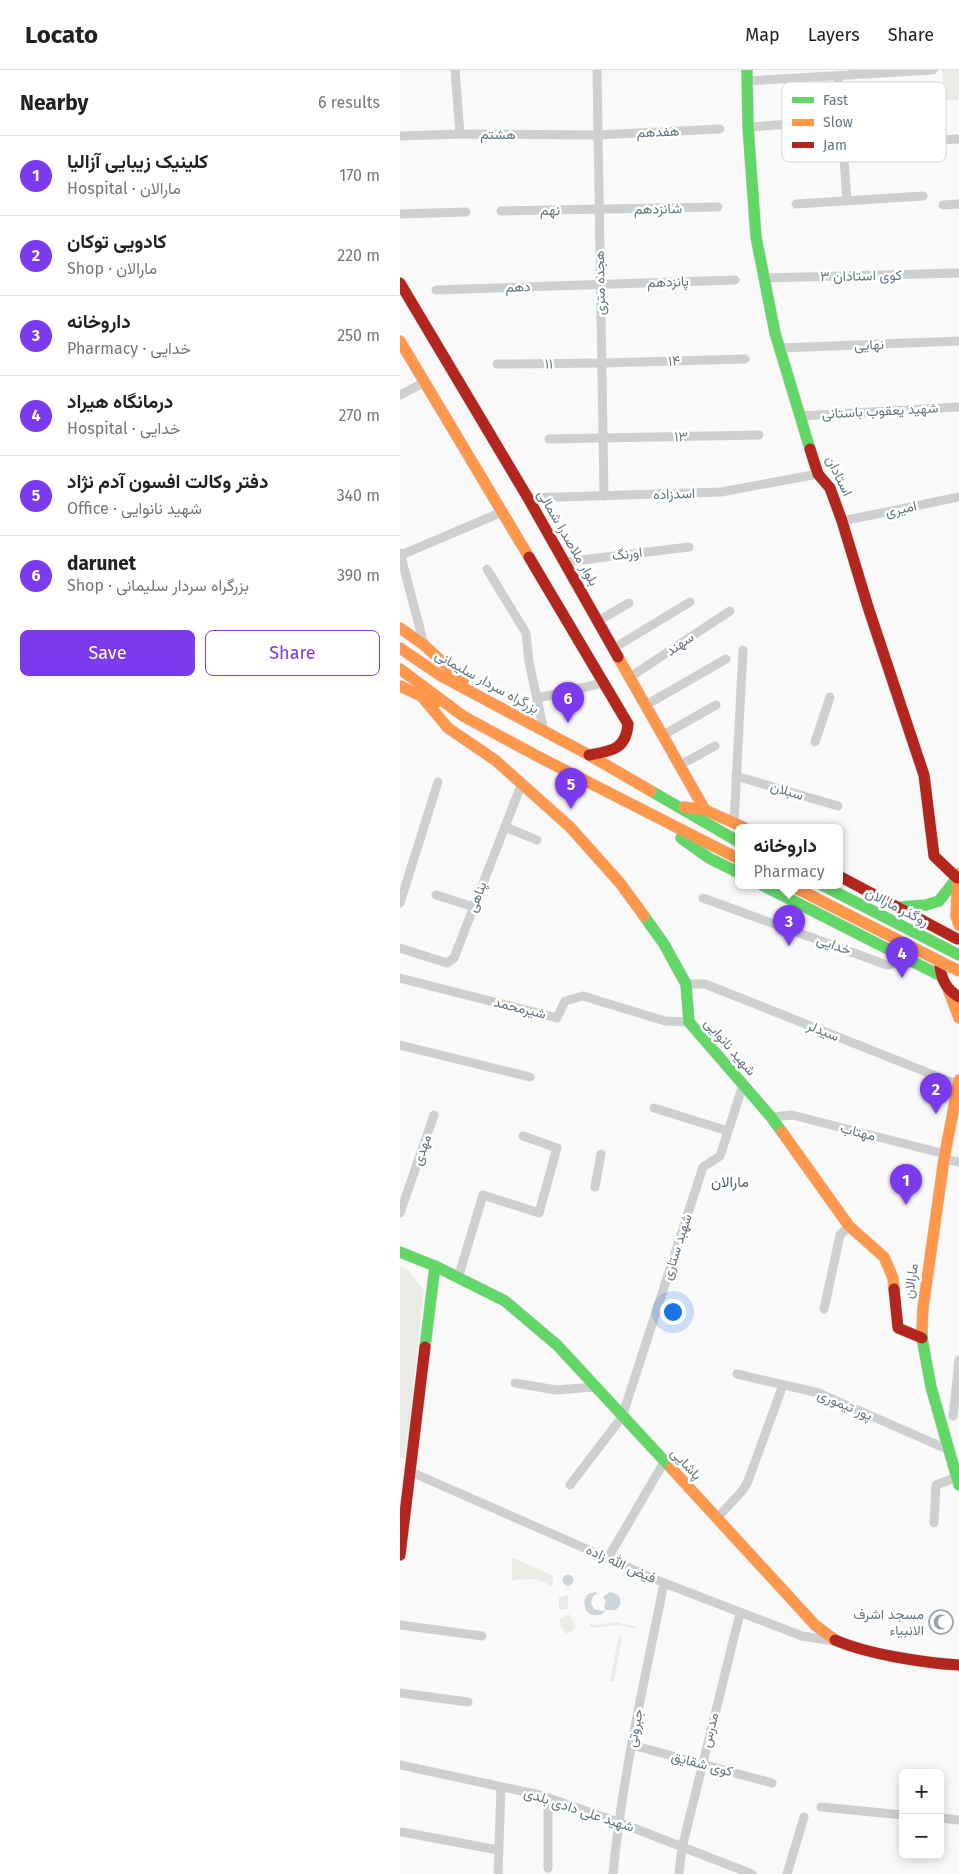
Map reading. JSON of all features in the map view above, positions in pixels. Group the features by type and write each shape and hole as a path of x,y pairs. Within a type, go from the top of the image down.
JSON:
{"main road":[{"name":"استادان","path":"747,76 748,127 756,237 774,333 818,474 830,488 842,521 924,775 934,856 958,876"},
{"name":"بلوار ملاصدرا شمالی","path":"400,283 528,498 705,810"},
{"path":"402,347 425,382 628,724 628,734 623,743 614,750 589,756"},
{"path":"400,628 424,645 475,693"},
{"name":"بزرگراه سردار سلیمانی","path":"400,648 441,676 589,756 735,840"},
{"path":"400,668 462,716"},
{"path":"400,686 735,857"},
{"name":"شهید نانوایی","path":"421,696 448,728 495,760 570,827 620,884 664,944 686,984 689,1022 770,1117 849,1226 884,1257 893,1278 898,1328 922,1338"},
{"path":"678,806 705,810 736,824"},
{"path":"662,820 685,842 709,858 735,871"},
{"path":"900,908 926,905 939,901 958,876"},
{"path":"958,876 956,916 959,925"},
{"path":"843,878 958,938 949,945 943,954 940,965 941,976 959,1018"},
{"path":"770,889 941,976"},
{"name":"روگذر مارالان","path":"798,889 959,971"},
{"name":"روگذر مارالان","path":"830,889 959,955"},
{"path":"878,944 890,936 898,927 902,914 900,908"},
{"path":"948,989 959,997"},
{"name":"مارالان","path":"958,1481 931,1387 922,1338 922,1308 945,1156 959,1083"},
{"name":"پاشایی","path":"400,1252 435,1266 505,1301 557,1346 815,1626 836,1641 866,1650 939,1664 959,1665"},
{"path":"400,1555 406,1470 435,1266"}],"street":[{"path":"455,70 460,134"},
{"name":"هجده متری","path":"597,70 604,496"},
{"path":"747,76 838,76 933,70"},
{"path":"838,76 838,82"},
{"path":"748,127 782,125"},
{"name":"هفدهم","path":"597,135 720,129"},
{"name":"هشتم","path":"400,136 460,134 597,135"},
{"path":"946,140 959,139"},
{"path":"844,162 847,200"},
{"path":"796,204 923,196"},
{"path":"943,205 959,204"},
{"name":"شانزدهم","path":"599,210 718,207"},
{"name":"نهم","path":"500,211 599,210"},
{"path":"400,214 466,212"},
{"name":"کوی استادان ۳","path":"764,278 959,273"},
{"name":"پانزدهم","path":"601,284 735,280"},
{"name":"دهم","path":"436,290 601,284"},
{"name":"نهایی","path":"779,348 959,341"},
{"name":"۱۴","path":"602,363 745,358"},
{"name":"۱۱","path":"497,364 602,363"},
{"path":"400,395 425,382"},
{"name":"شهید یعقوب باستانی","path":"800,416 959,407"},
{"name":"۱۳","path":"549,439 760,436"},
{"name":"اسدزاده","path":"528,498 721,492 818,474"},
{"name":"امیری","path":"842,521 959,497"},
{"path":"424,645 400,554 502,512"},
{"name":"اورنگ","path":"564,562 689,547"},
{"path":"487,569 526,633 529,662 544,731"},
{"path":"598,621 629,602"},
{"path":"614,648 690,602"},
{"name":"سهند","path":"630,677 730,611"},
{"path":"738,824 736,776 743,650"},
{"path":"646,705 726,659"},
{"path":"538,698 603,683"},
{"path":"815,742 830,697"},
{"path":"664,735 716,705"},
{"path":"680,765 715,746"},
{"name":"سبلان","path":"736,776 838,806"},
{"path":"400,903 438,782"},
{"name":"پناهی","path":"400,948 447,963 454,958 522,783"},
{"path":"505,827 537,840"},
{"path":"436,895 474,907"},
{"name":"خدایی","path":"703,898 887,965 910,960"},
{"name":"شیرمحمد","path":"400,978 557,1018 565,1001 583,996 665,1021 689,1022"},
{"name":"سیدلر","path":"686,984 705,984 959,1083"},
{"path":"400,1045 530,1077"},
{"name":"شهبد ستاری","path":"570,1485 622,1417 704,1167 720,1156 743,1085"},
{"path":"654,1108 728,1131"},
{"name":"مهدی","path":"400,1213 434,1115"},
{"name":"مهتاب","path":"770,1117 792,1115 945,1156 959,1162"},
{"path":"458,1278 483,1195 539,1213 557,1148 523,1136"},
{"path":"595,1187 601,1154"},
{"path":"400,1182 410,1184"},
{"path":"824,1309 840,1235 849,1226"},
{"path":"939,1415 956,1417 959,1360"},
{"name":"پور تیموری","path":"737,1374 819,1393 949,1450"},
{"path":"515,1383 556,1390 595,1387"},
{"path":"717,1518 743,1490 748,1481 783,1385"},
{"path":"608,1558 664,1462"},
{"name":"فیض الله زاده","path":"406,1470 664,1582 802,1636 836,1641"},
{"path":"934,1523 936,1485 958,1481"},
{"name":"جبروتی","path":"613,1874 618,1822 664,1582"},
{"name":"مدرس","path":"679,1874 682,1848 740,1612"},
{"path":"400,1625 482,1636"},
{"path":"400,1694 468,1702"},
{"name":"کوی شقایق","path":"632,1746 772,1783"},
{"name":"شهید علی دادی بلدی","path":"400,1765 548,1798 618,1822 752,1874"},
{"path":"498,1874 501,1786"},
{"path":"548,1798 548,1868"},
{"path":"821,1807 899,1815"},
{"path":"786,1874 804,1817"},
{"path":"944,1818 959,1820"},
{"path":"402,1832 498,1850"}],"shaded area":[{"path":"942,70 959,70 959,100 946,100 946,82 943,82"},
{"path":"400,1266 406,1268 424,1290 405,1459 400,1457"},
{"path":"514,1558 553,1576 552,1587 542,1581 532,1579 512,1581 512,1559"},
{"path":"568,1574 574,1580 568,1586 562,1580"},
{"path":"610,1592 618,1595 620,1606 615,1610 606,1610 604,1607 606,1601 603,1597"},
{"path":"598,1593 593,1596 591,1603 594,1609 606,1610 601,1615 591,1615 586,1611 584,1601 588,1594"},
{"path":"568,1595 568,1609 559,1610 559,1597"},
{"path":"569,1614 576,1626 575,1629 567,1634 559,1626 560,1619"},
{"path":"615,1622 637,1627 636,1629 620,1625 594,1628 589,1626 590,1623 595,1625"},
{"path":"619,1635 622,1636 614,1681 610,1681"}],"traffic: fast":[{"path":"747,70 748,127 756,237 775,333 810,449"},
{"path":"651,791 735,840"},
{"path":"681,838 709,858 735,871"},
{"path":"900,907 926,905 939,901 957,878"},
{"path":"770,889 941,976"},
{"path":"830,889 959,955"},
{"path":"644,916 664,944 686,984 689,1022 782,1132"},
{"path":"400,1252 435,1266 505,1301 557,1345 671,1468"},
{"path":"425,1347 435,1266"},
{"path":"922,1329 931,1387 959,1485"}],"traffic: slow":[{"path":"400,341 529,557"},
{"path":"400,628 424,645 463,681"},
{"path":"400,648 441,676 589,755 651,791"},
{"path":"618,657 705,810"},
{"path":"400,669 463,716 735,857"},
{"path":"400,686 436,703"},
{"path":"423,698 448,728 495,760 570,827 620,883 644,916"},
{"path":"684,807 705,810 736,824"},
{"path":"958,874 956,916 959,925"},
{"path":"798,889 959,971"},
{"path":"948,989 959,1018"},
{"path":"922,1329 923,1308 944,1159 959,1080"},
{"path":"782,1132 849,1226 884,1257 893,1278 894,1289"},
{"path":"671,1468 815,1625 835,1640"}],"traffic: jam":[{"path":"400,283 528,498 618,657"},
{"path":"810,449 818,474 830,488 842,521 868,607 924,775 934,856 957,878"},
{"path":"529,557 628,724 627,733 621,744 616,748 589,755"},
{"path":"843,878 957,939"},
{"path":"940,967 946,985 959,997"},
{"path":"894,1289 898,1328 922,1338"},
{"path":"400,1555 425,1347"},
{"path":"835,1640 863,1650 896,1657 959,1665"}],"place":[{"name":"darunet","path":"568,723"},
{"name":"دفتر وکالت افسون آدم نژاد","path":"571,809"},
{"name":"داروخانه","path":"789,946"},
{"name":"درمانگاه هیراد","path":"902,978"},
{"name":"کادویی توکان","path":"936,1114"},
{"name":"کلینیک زیبایی آزالیا","path":"906,1205"},
{"name":"مسجد اشرف الانبیاء","path":"941,1622"}],"district":[{"name":"مارالان","path":"730,1182"}]}
